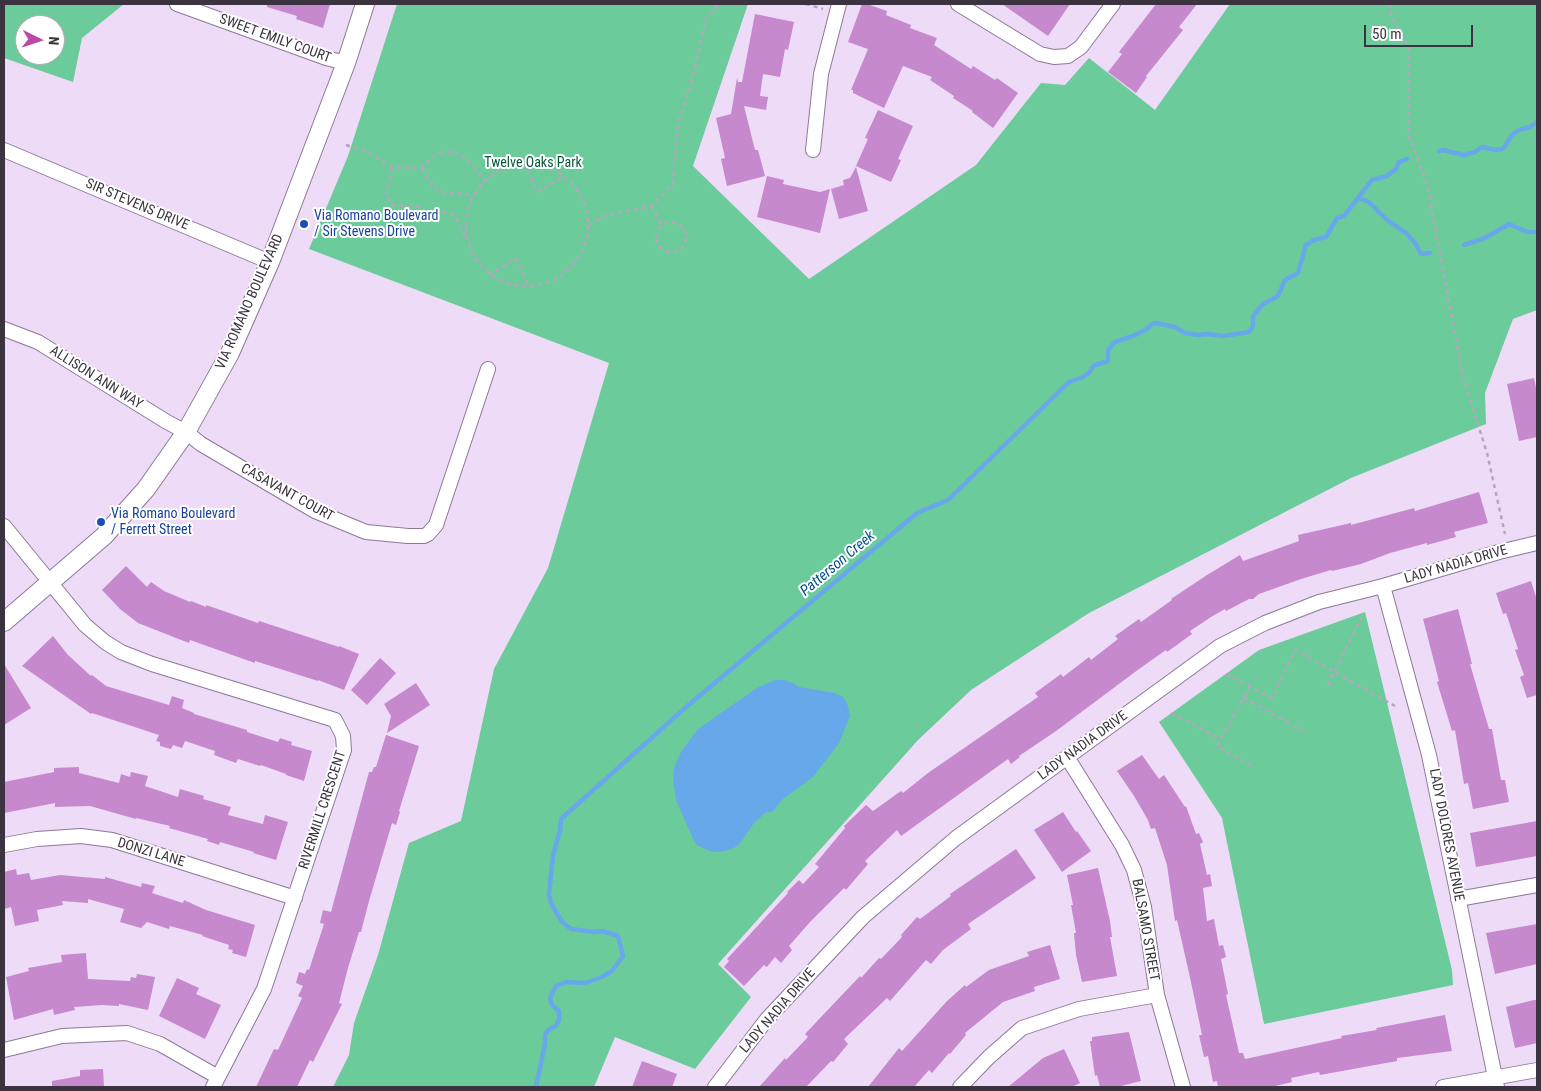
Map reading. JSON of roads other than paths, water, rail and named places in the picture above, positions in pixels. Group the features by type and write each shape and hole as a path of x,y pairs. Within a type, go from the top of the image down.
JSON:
{"street":[{"name":"SWEET EMILY COURT","path":"177,4 346,64"},
{"name":"VIA ROMANO BOULEVARD","path":"4,622 104,536 146,489 186,432 230,353 270,262 346,64 365,4"},
{"path":"958,4 1040,54 1054,57 1068,56 1081,46 1112,4"},
{"path":"813,150 821,74 838,8"},
{"name":"SIR STEVENS DRIVE","path":"4,150 270,262"},
{"name":"ALLISON ANN WAY","path":"4,329 38,342 186,432"},
{"name":"CASAVANT COURT","path":"186,432 201,444 331,518 366,532 424,536 436,525 488,369"},
{"path":"4,526 50,583"},
{"name":"LADY NADIA DRIVE","path":"715,1087 767,1019 863,917 956,838 1220,646 1265,623 1320,602 1537,543"},
{"name":"RIVERMILL CRESCENT","path":"50,583 85,625 105,642 122,652 161,667 335,720 343,736 344,750 264,990 216,1082"},
{"name":"LADY DOLORES AVENUE","path":"1383,586 1429,755 1497,1083"},
{"name":"BALSAMO STREET","path":"1068,757 1122,845 1134,870 1144,907 1157,995 1183,1087"},
{"name":"DONZI LANE","path":"4,845 37,839 81,836 112,840 295,898"},
{"path":"1458,899 1537,885"},
{"path":"960,1087 989,1057 1022,1028 1079,1009 1157,995"},
{"path":"4,1050 62,1036 127,1033 160,1044 216,1082"},
{"path":"1443,1087 1497,1083 1537,1070"}],"water":[{"path":"775,680 784,680 799,687 835,693 843,697 847,703 850,716 839,743 813,777 783,799 773,811 765,813 754,823 738,846 725,851 712,852 697,845 693,839 676,800 673,779 674,768 681,752 698,729 757,688"}],"waterway":[{"name":"Patterson Creek","path":"1439,151 1443,150 1464,155 1475,152 1482,147 1496,150 1502,149 1512,135 1537,122"},
{"name":"Patterson Creek","path":"536,1087 545,1044 545,1035 548,1030 556,1026 559,1020 559,1011 552,1005 550,998 556,986 566,982 585,983 602,977 612,971 623,956 618,936 602,931 571,929 562,922 551,903 549,894 553,855 560,831 561,819 685,708 917,513 948,500 1069,382 1083,377 1089,373 1093,366 1108,361 1108,350 1115,342 1133,336 1156,323 1175,327 1185,333 1198,335 1223,336 1249,332 1253,326 1253,316 1263,304 1278,296 1285,280 1298,273 1306,245 1314,240 1326,237 1337,218 1344,216 1372,180 1387,176 1396,169 1399,162 1407,159"},
{"path":"1359,198 1369,202 1386,219 1406,233 1415,243 1421,254 1430,253"},
{"path":"1464,245 1485,238 1509,224 1527,232 1537,232"}],"place":[{"name":"Via Romano Boulevard / Sir Stevens Drive","path":"304,224"},
{"name":"Via Romano Boulevard / Ferrett Street","path":"101,522"}],"park label":[{"name":"Twelve Oaks Park","path":"533,163"}]}
